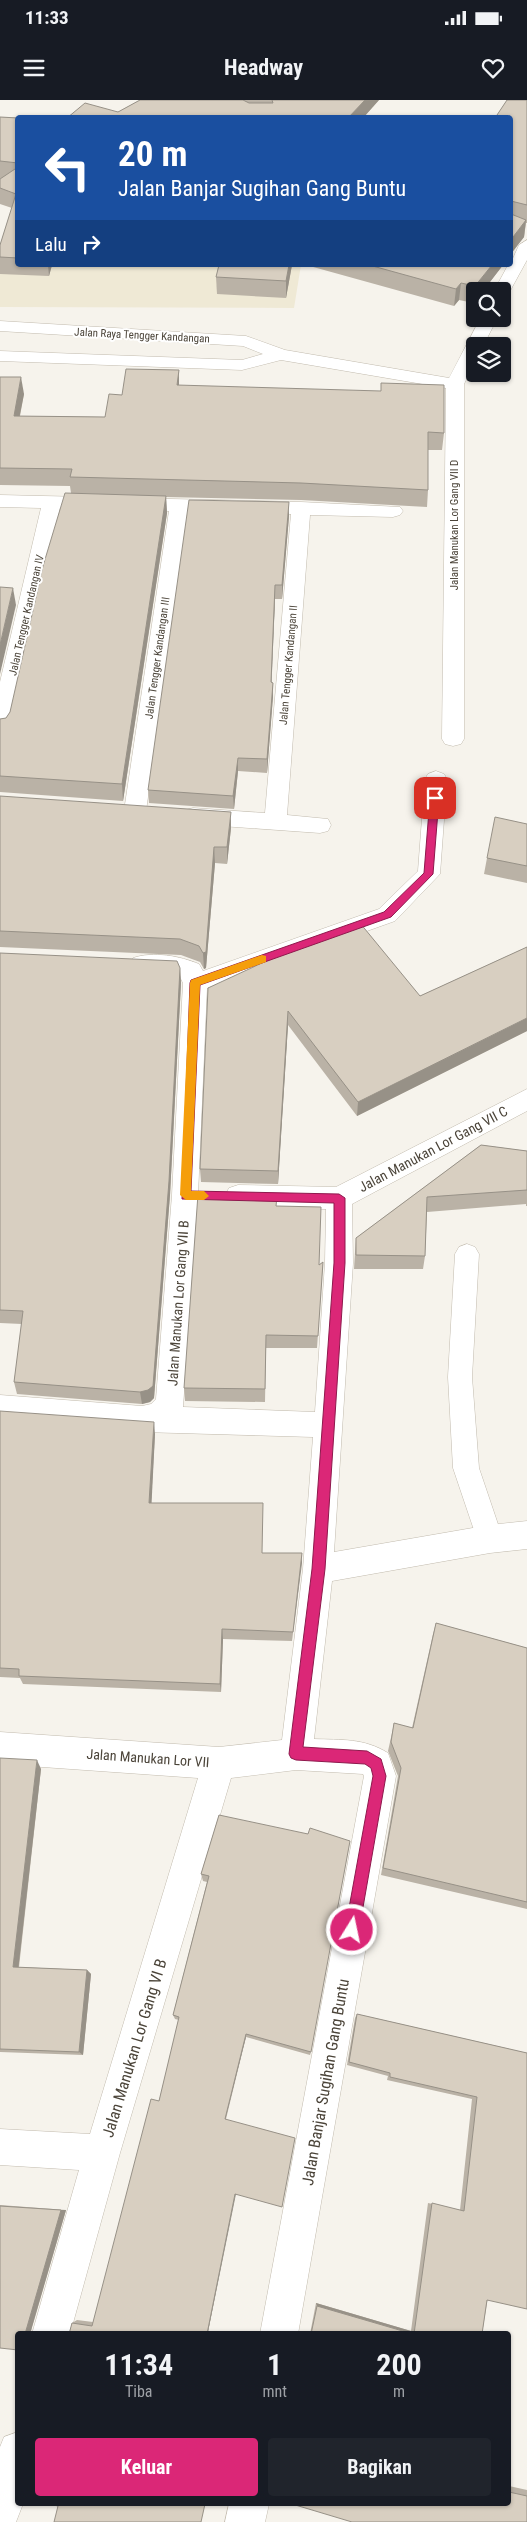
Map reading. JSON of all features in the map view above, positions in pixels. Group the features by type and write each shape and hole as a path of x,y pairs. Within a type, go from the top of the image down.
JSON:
{"street":[{"path":"507,282 527,245"},
{"name":"Jalan Raya Tengger Kandangan","path":"0,326 246,340 281,355 455,384"},
{"name":"Jalan Manukan Lor Gang VII D","path":"453,740 455,384 484,327"},
{"name":"Jalan Raya Tengger Kandangan","path":"0,356 242,365 281,355"},
{"path":"0,501 392,511"},
{"name":"Jalan Tengger Kandangan IV","path":"0,728 52,502"},
{"name":"Jalan Tengger Kandangan III","path":"179,506 144,812 275,822"},
{"name":"Jalan Tengger Kandangan II","path":"275,822 301,508"},
{"path":"114,963 188,975 387,914 429,874 436,778"},
{"path":"275,822 320,825"},
{"name":"Jalan Manukan Lor Gang VII B","path":"142,1420 159,1415 170,1405 201,1196 188,975"},
{"name":"Jalan Manukan Lor Gang VII C","path":"201,1196 339,1198 527,1099"},
{"path":"296,1754 318,1569 339,1263 339,1198"},
{"path":"0,1408 142,1420 328,1425"},
{"path":"318,1569 490,1539 527,1535"},
{"name":"Jalan Manukan Lor VII","path":"0,1748 219,1763 296,1754"},
{"name":"Jalan Banjar Sugihan Gang Buntu","path":"280,2331 380,1776 377,1764 367,1758 296,1754"},
{"name":"Jalan Manukan Lor Gang VI B","path":"52,2331 102,2153 219,1763"},
{"path":"0,2148 102,2153"},
{"path":"0,2513 15,2461"},
{"path":"246,2522 249,2506"}],"lane":[{"path":"467,1254 460,1377 466,1468 490,1539"}],"shaded area":[{"path":"15,222 15,267 301,267 294,308 0,307 0,249 5,228"}],"building":[{"path":"140,100 243,100 249,103 273,103 272,100 365,100 351,115 71,115 85,103 118,112"},
{"path":"507,100 527,100 527,205 513,202 513,115 497,115"},
{"path":"0,117 15,118 15,163 0,161"},
{"path":"15,169 15,194 0,188 0,179"},
{"path":"15,197 15,258 0,257 0,245"},
{"path":"513,215 526,220 513,237"},
{"path":"218,267 289,267 286,281 216,277"},
{"path":"376,267 490,267 478,282 461,283 456,289"},
{"path":"126,369 179,370 177,385 381,391 381,383 444,385 444,433 428,432 428,490 301,483 70,477 72,469 0,468 0,377 21,377 14,416 105,417 109,394 122,395"},
{"path":"65,493 166,496 122,784 0,776 0,719 6,718 10,712 43,566"},
{"path":"189,500 289,502 282,585 275,585 271,682 273,683 267,759 238,758 233,796 148,790"},
{"path":"0,587 13,588 0,645"},
{"path":"0,796 231,812 227,847 214,847 206,952 203,953 199,946 180,939 0,931"},
{"path":"495,817 527,824 527,866 487,858"},
{"path":"360,923 420,996 527,947 527,1018 358,1102 288,1011 278,1171 200,1169 208,988 316,938 319,941"},
{"path":"0,953 177,961 180,968 169,1181 153,1386 148,1390 140,1392 14,1382 23,1311 0,1310"},
{"path":"481,1145 527,1151 527,1190 427,1197 425,1256 356,1255 356,1238"},
{"path":"198,1194 277,1196 276,1206 321,1207 319,1265 323,1262 318,1336 266,1335 265,1389 184,1388"},
{"path":"0,1411 154,1422 149,1503 263,1503 262,1553 302,1553 293,1632 222,1629 220,1684 19,1676 19,1669 0,1668"},
{"path":"436,1623 527,1648 527,1902 383,1868 401,1768 391,1742 394,1723 413,1728"},
{"path":"0,1758 37,1760 13,1967 87,1970 79,2052 0,2049"},
{"path":"219,1815 308,1834 310,1828 350,1841 311,2052 246,2034 225,2119 295,2138 282,2207 235,2194 208,2331 70,2331 72,2323 92,2326 151,2099 159,2101 179,2017 173,2015 209,1876 201,1874"},
{"path":"357,2014 527,2053 527,2309 487,2300 482,2331 414,2331 432,2203 464,2211 477,2097 390,2077 390,2073 349,2062"},
{"path":"0,2206 61,2210 26,2331 15,2331 15,2350 0,2348"},
{"path":"317,2306 403,2331 312,2331"},
{"path":"511,2492 527,2496 527,2522 352,2522 299,2506 511,2506"},
{"path":"58,2506 205,2506 201,2522 54,2522"}],"slow traffic":[{"path":"204,1196 186,1195 195,983 262,959"}],"route":[{"path":"352,1930 380,1776 377,1764 367,1758 296,1754 318,1569 339,1263 339,1198 186,1195 195,983 387,914 411,894 429,874 435,798"}]}
